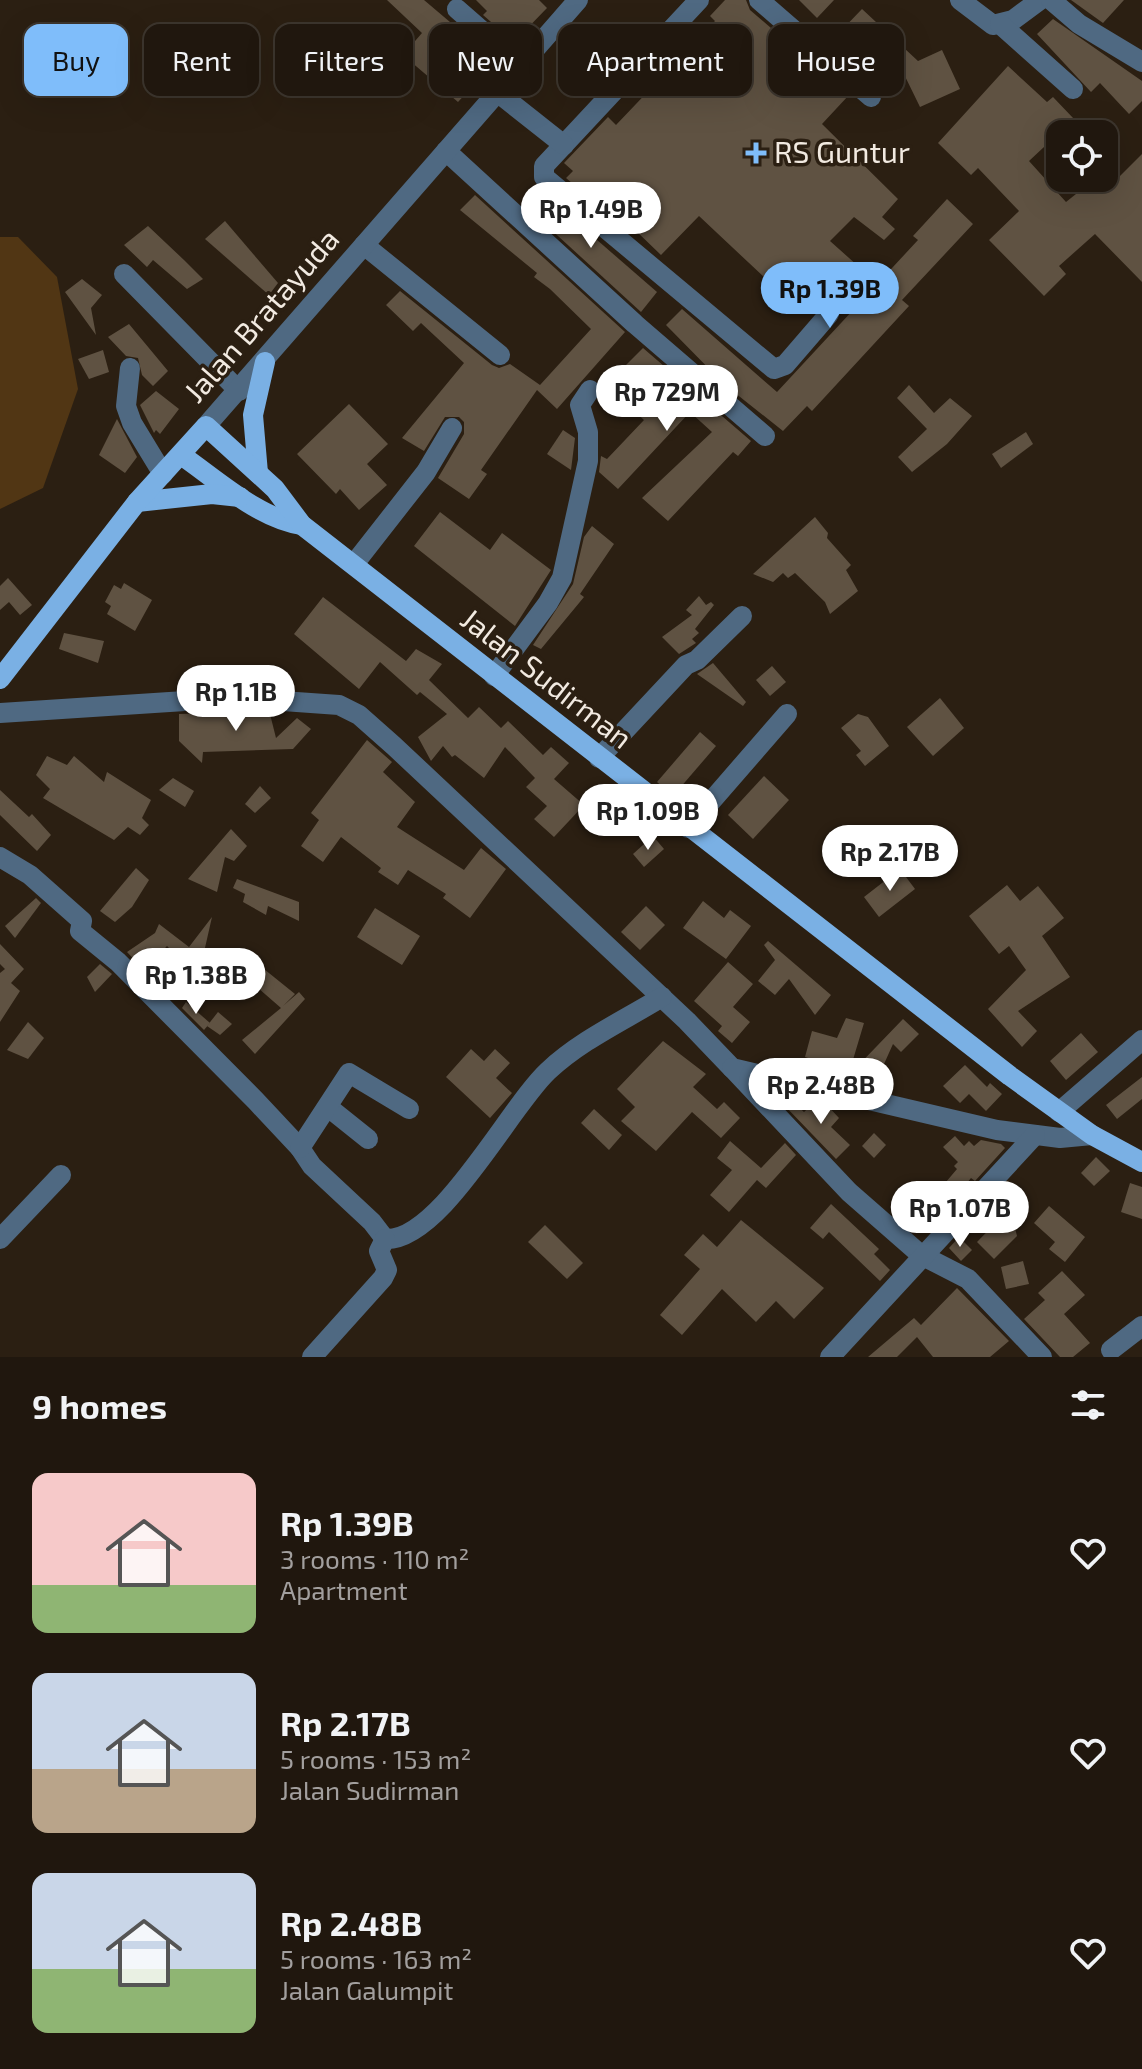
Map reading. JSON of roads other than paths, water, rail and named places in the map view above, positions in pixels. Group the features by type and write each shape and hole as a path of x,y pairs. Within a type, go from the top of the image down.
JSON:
{"main road":[{"path":"258,473 253,415 265,362"},
{"path":"206,426 258,473 302,525"},
{"name":"Jalan Bratayuda","path":"0,679 137,502 206,426"},
{"path":"181,455 279,518 302,525"},
{"path":"137,502 212,494 244,497"},
{"name":"Jalan Sudirman","path":"302,525 688,828 1059,1112 1092,1135 1142,1162"}],"street":[{"name":"Jalan Bratayuda","path":"542,41 578,0"},
{"path":"699,0 544,166 544,177 762,363 774,369 785,365 829,314"},
{"path":"759,0 871,97"},
{"path":"960,0 987,23 1000,24 1013,20 1040,0"},
{"path":"1051,0 1079,24 1142,62"},
{"path":"457,9 474,24"},
{"path":"1000,24 1073,89"},
{"name":"Jalan Bratayuda","path":"206,426 265,362 494,96"},
{"path":"502,96 564,145"},
{"path":"446,151 635,324 765,436"},
{"path":"364,245 500,355"},
{"path":"124,274 239,391"},
{"path":"130,368 126,406 132,423 163,474"},
{"path":"494,676 548,603 562,578 588,461 588,432 580,405 590,390"},
{"path":"354,564 426,472 452,428"},
{"path":"599,758 686,665 697,660 742,616"},
{"path":"0,713 253,699 339,705 349,709 394,746 662,997 849,1192 921,1255 968,1279 1042,1357"},
{"path":"688,828 787,714"},
{"path":"0,857 30,875 82,921 80,931 118,962 300,1148 312,1166 372,1222 385,1239"},
{"path":"312,1357 383,1278 387,1270 379,1251 385,1239 409,1233 440,1205 482,1160 547,1072 602,1031 662,997"},
{"path":"1059,1112 1142,1040"},
{"path":"732,1068 982,1127 1060,1138 1092,1135"},
{"path":"300,1148 349,1073 409,1109"},
{"path":"328,1107 368,1139"},
{"path":"833,1356 921,1255 1035,1135"},
{"path":"0,1239 61,1175"},
{"path":"1111,1350 1142,1326"}],"place":[{"name":"RS Guntur","path":"756,153"}]}
